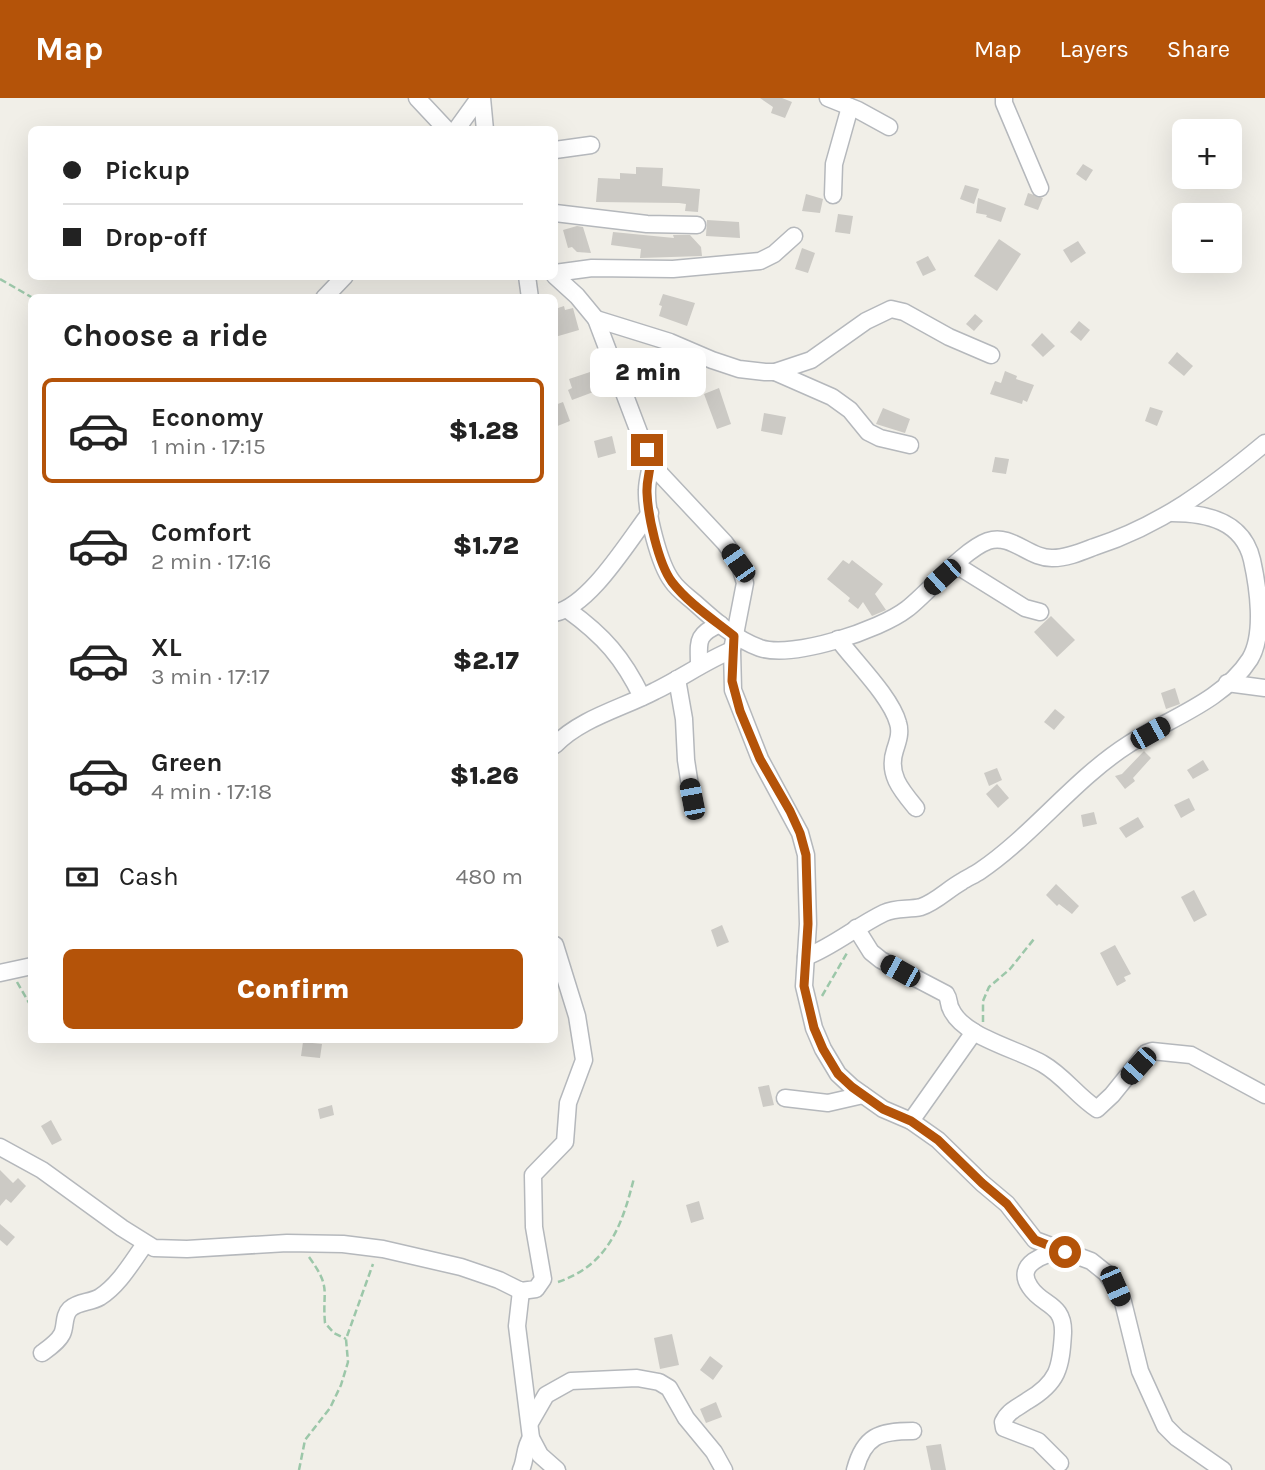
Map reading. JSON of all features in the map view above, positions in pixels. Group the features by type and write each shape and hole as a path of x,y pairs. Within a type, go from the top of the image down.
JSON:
{"street":[{"path":"417,98 443,126"},
{"path":"459,126 481,98"},
{"path":"481,98 484,126"},
{"path":"828,98 888,127"},
{"path":"1004,98 1040,188"},
{"path":"833,195 834,164 850,107"},
{"path":"558,150 590,145"},
{"path":"558,213 647,224 697,225"},
{"path":"558,274 592,268 673,268 760,261 774,254 794,236"},
{"path":"558,278 596,319 652,464 724,543 738,563 745,583 733,643 732,681 740,711 760,759 790,811 806,855 808,924 804,986 811,1018 823,1049 838,1074 863,1096 883,1109 911,1121 938,1140 1007,1204 1035,1240 1091,1261 1106,1273 1115,1286 1128,1320 1140,1371 1165,1426 1177,1438 1223,1470"},
{"path":"328,294 341,280"},
{"path":"775,372 811,360 866,321 891,309 904,312 949,337 991,355"},
{"path":"596,319 660,338 739,369 775,372 846,406 868,432 880,438 910,445"},
{"path":"558,743 585,723 642,698 733,643 766,649 804,648 882,623 905,610 986,541 998,539 1012,542 1033,554 1051,558 1069,555 1126,536 1172,513 1230,472 1265,443"},
{"path":"652,464 647,491 657,548 663,565 672,582 720,624 733,643"},
{"path":"642,698 609,643 595,629 562,612 590,592 650,513"},
{"path":"806,957 858,932 886,912 920,907 936,900 980,871 1097,768 1129,744 1203,702 1227,683 1252,656 1258,631 1259,602 1250,554 1242,537 1214,518 1198,513 1172,513"},
{"path":"956,565 1025,608 1040,612"},
{"path":"699,666 699,640 706,632 720,624"},
{"path":"838,639 892,707 899,724 892,769 895,781 916,808"},
{"path":"677,679 692,799"},
{"path":"1227,683 1265,688"},
{"path":"858,932 871,952 881,960 946,994 950,1009 979,1035 1043,1064 1097,1108 1112,1095 1146,1053 1152,1051 1191,1055 1265,1095"},
{"path":"0,1147 42,1170 145,1244 161,1250 299,1243 343,1244 383,1249 461,1267 521,1291 536,1289 541,1285 544,1273 534,1227 533,1175 565,1142 568,1103 584,1060 577,1016 558,954"},
{"path":"5,972 28,967"},
{"path":"911,1121 979,1035"},
{"path":"785,1098 828,1103 863,1096"},
{"path":"43,1353 62,1334 66,1314 72,1307 84,1301 96,1300 104,1294 145,1244"},
{"path":"1060,1462 1038,1441 1004,1428 1003,1422 1011,1410 1048,1387 1056,1378 1063,1333 1062,1320 1051,1304 1030,1287 1026,1273 1028,1267 1039,1257 1047,1253 1065,1252"},
{"path":"521,1291 517,1326 531,1438 540,1455 557,1470"},
{"path":"530,1421 546,1395 571,1381 636,1378 659,1382 669,1388 686,1418 714,1452 724,1470"},
{"path":"855,1470 861,1451 872,1439 889,1431 913,1431"},
{"path":"521,1470 525,1461 526,1444 531,1438"}],"path":[{"path":"0,279 28,295"},
{"path":"811,1018 858,932"},
{"path":"979,1035 986,991 1010,969 1034,939"},
{"path":"5,972 28,1003"},
{"path":"541,1285 575,1276 596,1261 622,1224 634,1178"},
{"path":"299,1243 321,1274 324,1283 325,1323 334,1333 346,1339"},
{"path":"299,1470 304,1440 330,1408 341,1385 348,1362 346,1339 371,1267 383,1249"}],"building":[{"path":"760,98 782,98 792,102 785,118 771,113 773,107"},
{"path":"1083,164 1093,170 1086,181 1076,174"},
{"path":"636,167 663,168 662,186 700,189 698,212 685,211 686,204 679,203 596,202 598,178 620,179 620,173 636,174"},
{"path":"965,185 979,189 974,204 960,199"},
{"path":"1028,193 1043,198 1038,210 1024,205"},
{"path":"806,194 823,199 820,213 802,211"},
{"path":"978,198 1006,208 1001,222 976,213"},
{"path":"838,214 853,216 850,234 835,232"},
{"path":"707,220 739,222 740,238 706,236"},
{"path":"583,227 591,253 568,248 563,230"},
{"path":"613,232 674,238 673,235 690,235 701,247 702,256 640,258 641,249 611,245"},
{"path":"999,239 1021,254 997,291 974,276"},
{"path":"1078,241 1086,253 1071,263 1063,250"},
{"path":"802,248 815,253 808,273 795,269"},
{"path":"928,256 936,270 923,276 916,262"},
{"path":"663,294 695,303 687,326 659,316"},
{"path":"558,308 573,308 579,330 558,336"},
{"path":"975,314 983,321 974,331 966,324"},
{"path":"1079,321 1090,330 1081,341 1070,332"},
{"path":"1042,333 1055,346 1043,357 1031,345"},
{"path":"1177,352 1193,366 1184,376 1168,363"},
{"path":"1005,371 1017,376 1016,379 1034,385 1027,402 1023,400 1022,404 990,394 995,381 1001,383"},
{"path":"590,372 596,391 572,400 568,390 572,388 569,379"},
{"path":"719,388 731,424 717,429 704,394"},
{"path":"563,402 570,421 558,426 558,404"},
{"path":"1150,407 1163,411 1157,426 1145,421"},
{"path":"883,408 910,419 905,433 876,424"},
{"path":"764,413 786,417 782,435 761,431"},
{"path":"612,436 616,453 598,458 594,441"},
{"path":"995,457 1009,459 1006,474 992,472"},
{"path":"843,560 849,564 852,560 883,584 875,594 886,610 872,616 863,602 858,609 848,601 850,598 827,579"},
{"path":"1051,616 1075,640 1057,657 1034,632"},
{"path":"1175,688 1180,704 1166,709 1161,693"},
{"path":"1055,709 1065,717 1054,730 1044,722"},
{"path":"1144,751 1151,758 1133,778 1135,781 1125,789 1115,776 1122,774"},
{"path":"1203,760 1209,770 1193,779 1187,770"},
{"path":"997,768 1002,780 989,786 984,773"},
{"path":"997,784 1009,798 998,808 986,794"},
{"path":"1189,798 1195,810 1181,818 1174,805"},
{"path":"1094,812 1097,824 1083,827 1081,815"},
{"path":"1138,817 1144,827 1126,838 1119,828"},
{"path":"1056,884 1079,906 1072,914 1059,904 1057,906 1046,895"},
{"path":"1194,890 1207,915 1194,922 1181,897"},
{"path":"722,925 729,942 717,947 711,930"},
{"path":"1115,945 1131,974 1124,977 1126,981 1117,986 1100,953"},
{"path":"303,1043 322,1044 320,1058 301,1056"},
{"path":"769,1085 774,1105 763,1107 758,1087"},
{"path":"332,1105 334,1115 320,1119 318,1109"},
{"path":"51,1120 62,1140 52,1145 41,1126"},
{"path":"0,1170 13,1183 18,1178 26,1186 11,1203 6,1199 0,1206"},
{"path":"699,1201 704,1219 691,1223 686,1205"},
{"path":"0,1224 15,1237 7,1246 0,1240"},
{"path":"672,1334 679,1365 660,1369 654,1338"},
{"path":"710,1356 723,1366 713,1380 700,1370"},
{"path":"716,1402 722,1417 706,1423 700,1409"},
{"path":"941,1444 946,1470 931,1470 926,1446"}],"route":[{"path":"647,450 652,464 647,491 655,540 663,565 672,582 681,591 734,636 732,681 740,711 760,759 800,833 806,855 807,884 808,924 804,986 814,1028 823,1049 838,1074 852,1087 883,1109 911,1121 938,1140 1007,1204 1035,1240 1065,1252"}]}
